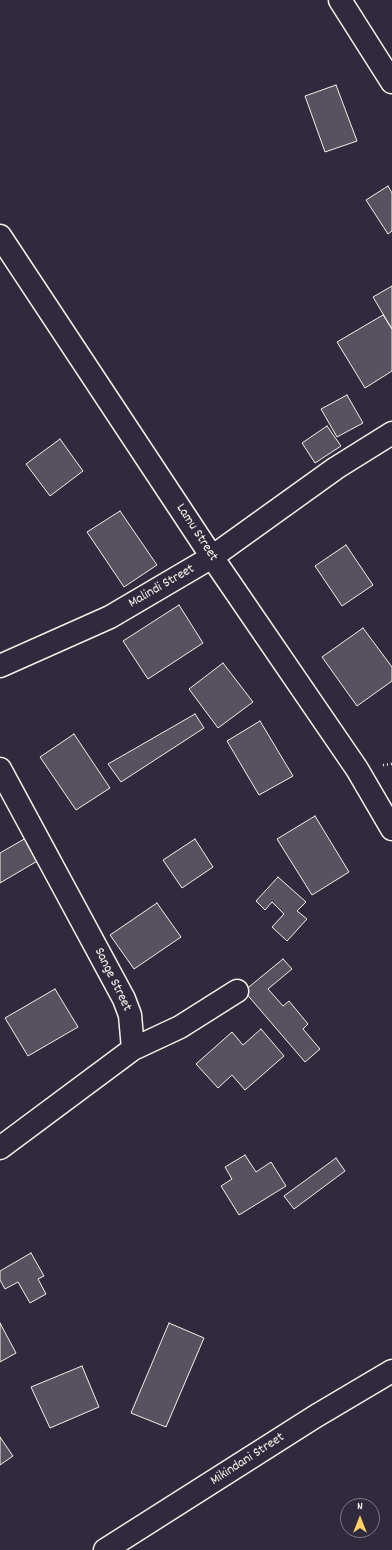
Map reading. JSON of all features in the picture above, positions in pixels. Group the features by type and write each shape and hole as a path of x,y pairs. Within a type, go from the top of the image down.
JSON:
{"street":[{"path":"340,0 392,82"},
{"name":"Lamu Street","path":"0,236 212,557 357,769 392,829"},
{"name":"Malindi Street","path":"0,666 110,617 212,557 336,468 392,433"},
{"name":"Sange Street","path":"0,769 124,999 130,1015 133,1049"},
{"path":"0,1148 133,1049 180,1027 237,991"},
{"name":"Mikindani Street","path":"106,1550 316,1416 392,1371"}],"building":[{"path":"336,85 357,141 325,152 305,96"},
{"path":"388,186 392,193 392,231 388,234 366,200"},
{"path":"392,286 392,329 373,297"},
{"path":"383,315 392,329 392,371 365,388 337,342"},
{"path":"347,395 363,423 337,437 321,409"},
{"path":"327,426 341,446 315,463 302,443"},
{"path":"60,439 83,471 50,496 26,464"},
{"path":"120,511 157,565 124,587 87,532"},
{"path":"346,545 373,585 342,606 315,566"},
{"path":"179,605 203,643 148,679 123,641"},
{"path":"363,628 392,667 392,681 357,706 322,657"},
{"path":"223,663 253,702 218,728 189,689"},
{"path":"195,714 204,728 121,782 108,764"},
{"path":"260,721 293,776 259,795 227,741"},
{"path":"74,734 110,788 76,810 40,757"},
{"path":"315,816 349,872 312,895 277,839"},
{"path":"26,838 39,860 0,883 0,853"},
{"path":"195,839 213,867 182,888 163,860"},
{"path":"278,877 306,902 297,911 307,919 287,941 272,927 284,914 272,902 265,910 256,901"},
{"path":"157,903 181,937 134,969 110,935"},
{"path":"283,959 292,969 268,989 283,1006 289,1001 308,1024 303,1029 320,1049 305,1062 244,991"},
{"path":"55,989 78,1027 28,1056 5,1018"},
{"path":"261,1029 284,1056 245,1090 232,1075 218,1088 196,1064 232,1032 243,1045"},
{"path":"245,1155 256,1172 271,1162 286,1186 239,1215 221,1186 232,1179 225,1167"},
{"path":"336,1158 345,1171 294,1209 284,1196"},
{"path":"31,1253 44,1276 38,1279 46,1294 30,1303 18,1282 5,1289 0,1280 0,1271"},
{"path":"0,1323 16,1353 0,1362"},
{"path":"169,1323 204,1338 166,1427 131,1413"},
{"path":"82,1366 99,1407 50,1428 31,1387"},
{"path":"0,1437 13,1456 0,1465"}]}
